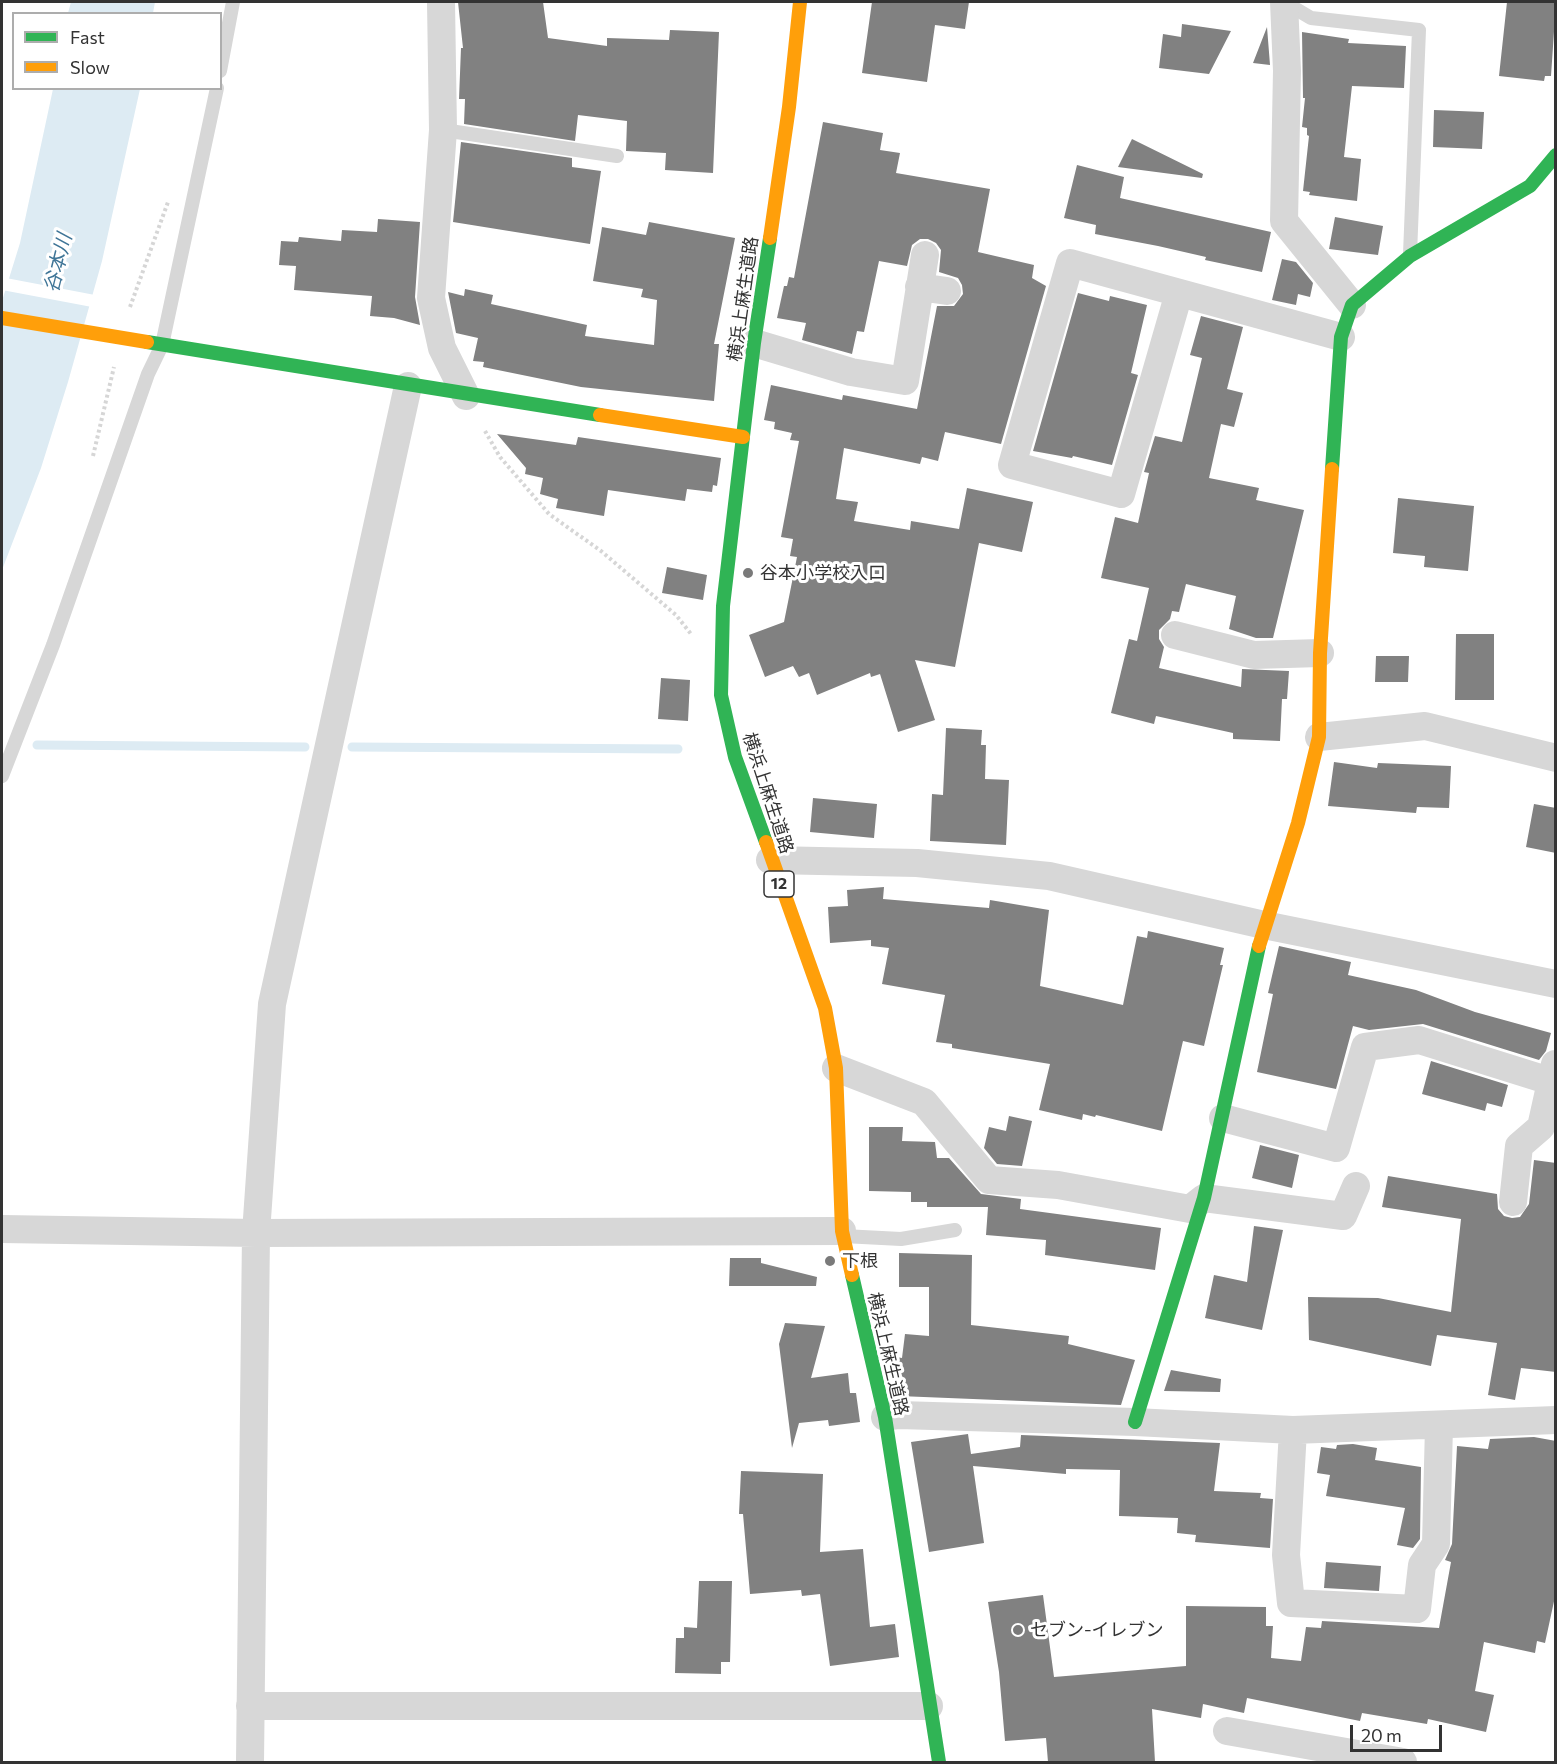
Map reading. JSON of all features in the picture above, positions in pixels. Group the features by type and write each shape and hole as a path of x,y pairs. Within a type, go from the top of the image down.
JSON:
{"street":[{"path":"441,2 443,130 431,298 442,348 466,396"},
{"name":"横浜上麻生道路","path":"800,2 789,107 754,343 723,606 721,695 735,757 770,860 825,1008 836,1068 843,1234 885,1417 939,1762"},
{"path":"1284,2 1287,71 1284,221 1352,305"},
{"path":"1135,1422 1204,1198 1264,925 1298,822 1319,737 1320,653 1341,337 1352,305 1410,256 1530,186 1556,155"},
{"path":"754,343 851,372 906,381 933,289 924,255"},
{"path":"1179,293 1121,494 1012,465 1070,263 1341,337"},
{"path":"2,318 466,396 743,437"},
{"path":"250,1762 256,1233 272,1004 408,386"},
{"path":"1175,635 1254,655 1320,653"},
{"path":"1319,737 1425,726 1556,758"},
{"path":"770,860 917,863 1049,876 1264,925 1556,984"},
{"path":"1222,1118 1336,1148 1365,1047 1419,1041 1553,1071 1541,1127 1519,1146 1513,1202"},
{"path":"836,1068 924,1102 989,1180 1058,1185 1190,1209 1204,1198 1343,1216 1356,1186"},
{"path":"2,1229 256,1233 843,1234"},
{"path":"885,1417 899,1415 1135,1422 1293,1430 1556,1420"},
{"path":"1293,1430 1286,1555 1291,1603 1418,1609 1422,1565 1436,1544 1439,1426"},
{"path":"250,1706 929,1706"},
{"path":"1227,1731 1403,1762"}],"lane":[{"path":"222,60 233,2"},
{"path":"1284,2 1311,18 1419,30 1410,256"},
{"path":"2,776 53,645 148,374 162,345 217,90"},
{"path":"443,130 617,156"},
{"path":"843,1234 901,1239 955,1230"}],"path":[{"path":"128,312 170,196"},
{"path":"92,460 116,358"},
{"path":"482,426 500,457 549,514 601,551 676,615 686,630 697,638"}],"water":[{"path":"71,2 155,2 153,12 68,12"},
{"name":"谷本川","path":"53,90 140,90 102,261 68,382 41,468 2,570 2,301 20,243"}],"pier":[{"path":"6,278 95,295 92,307 2,290"}],"building":[{"path":"458,2 543,2 548,38 607,46 607,38 669,40 670,30 719,32 713,173 665,170 666,153 626,151 627,121 578,115 575,141 464,124 465,99 459,99 461,48 463,48"},
{"path":"872,2 969,2 965,29 935,25 927,82 862,73"},
{"path":"1507,2 1556,2 1551,76 1545,76 1544,81 1499,76"},
{"path":"1182,24 1231,31 1209,74 1159,68 1163,34 1181,37"},
{"path":"1267,27 1270,65 1253,63"},
{"path":"1302,32 1349,39 1348,43 1406,46 1404,88 1352,86 1344,157 1361,159 1357,201 1309,195 1310,192 1303,191 1309,136 1307,128 1302,127 1305,98 1303,98"},
{"path":"1434,110 1484,112 1482,149 1433,147"},
{"path":"823,122 883,133 880,150 900,153 896,173 990,189 978,252 1034,265 1032,278 1046,286 1001,444 945,432 938,461 922,457 920,464 844,448 836,499 858,502 854,521 910,530 911,521 959,529 967,488 1033,502 1022,552 979,543 955,667 915,660 935,720 898,732 880,674 871,677 870,673 817,695 809,673 799,677 793,666 765,677 749,635 784,622 797,557 790,556 793,539 781,537 799,441 790,440 792,433 774,429 775,422 764,420 771,385 842,400 843,395 917,409 937,306 954,306 963,294 958,278 939,272 941,250 936,243 928,239 920,239 912,245 907,266 879,261 864,332 857,331 852,354 802,340 806,323 777,318 784,286 787,286 789,277 794,278"},
{"path":"1132,139 1203,174 1202,178 1118,167"},
{"path":"461,142 572,158 572,167 601,171 590,244 453,222"},
{"path":"1077,165 1124,177 1120,198 1271,232 1262,272 1205,260 1206,257 1158,246 1095,234 1096,225 1064,218"},
{"path":"1335,217 1383,226 1378,255 1329,249"},
{"path":"378,219 420,222 415,297 420,325 394,318 370,316 372,296 294,290 296,266 279,265 281,241 298,242 299,237 341,241 342,230 377,232"},
{"path":"649,222 735,238 714,344 719,344 714,401 581,387 483,367 484,362 473,361 478,338 456,333 448,292 464,296 465,289 493,295 491,304 587,325 585,336 654,345 657,300 641,297 643,289 593,281 602,227 646,235"},
{"path":"1282,259 1296,262 1313,283 1310,297 1298,294 1296,305 1272,300"},
{"path":"1078,293 1109,301 1110,296 1147,305 1131,373 1138,375 1112,465 1073,456 1072,458 1033,451"},
{"path":"1201,316 1243,327 1227,389 1243,393 1234,427 1221,424 1209,478 1259,488 1256,500 1304,510 1273,638 1256,638 1229,629 1236,596 1186,584 1179,612 1172,611 1170,619 1159,630 1159,639 1164,647 1159,668 1241,687 1242,669 1289,671 1287,699 1282,699 1280,741 1233,739 1233,733 1156,716 1154,724 1111,713 1129,639 1137,641 1149,588 1101,578 1115,517 1138,523 1149,473 1144,472 1155,436 1182,442 1202,358 1190,355"},
{"path":"497,434 576,445 578,437 721,458 717,486 713,485 712,492 687,489 685,501 608,490 604,516 556,508 558,499 540,494 543,478 525,474 526,468"},
{"path":"1398,498 1474,506 1468,571 1424,567 1425,556 1393,553"},
{"path":"667,567 707,575 703,600 662,593"},
{"path":"1456,634 1494,634 1494,700 1455,700"},
{"path":"1376,656 1409,656 1408,682 1375,682"},
{"path":"661,678 690,680 688,721 658,719"},
{"path":"946,728 982,730 981,745 986,745 985,779 1009,780 1006,845 930,841 932,794 943,795"},
{"path":"1334,762 1377,768 1378,763 1451,766 1449,808 1417,807 1416,813 1328,806"},
{"path":"813,798 877,804 874,838 810,832"},
{"path":"1534,804 1556,808 1556,853 1526,847"},
{"path":"884,887 883,899 989,908 990,900 1049,910 1040,986 1123,1005 1137,936 1147,938 1148,931 1224,948 1220,965 1223,965 1204,1046 1183,1041 1162,1131 1096,1115 1095,1117 1083,1114 1082,1120 1039,1110 1050,1064 952,1048 952,1044 936,1042 945,995 882,984 889,948 871,946 871,940 830,943 828,907 848,906 847,890"},
{"path":"1279,946 1351,962 1348,975 1416,990 1475,1012 1551,1033 1546,1051 1539,1060 1423,1024 1369,1030 1353,1026 1336,1089 1257,1072 1273,994 1268,993"},
{"path":"1431,1061 1508,1085 1502,1107 1487,1103 1485,1111 1422,1094"},
{"path":"1009,1116 1032,1121 1022,1166 997,1164 984,1148 989,1127 1006,1131"},
{"path":"869,1127 903,1127 902,1141 935,1142 937,1158 949,1158 981,1194 1021,1199 1020,1209 1161,1228 1155,1270 1045,1255 1046,1240 986,1235 988,1207 927,1207 927,1202 911,1202 911,1192 869,1191"},
{"path":"1260,1145 1299,1155 1292,1188 1252,1178"},
{"path":"1534,1160 1556,1163 1556,1372 1521,1368 1515,1400 1488,1395 1497,1343 1437,1335 1431,1366 1309,1340 1308,1297 1378,1298 1451,1312 1461,1219 1382,1207 1388,1176 1497,1194 1498,1209 1504,1216 1512,1218 1520,1217 1529,1204"},
{"path":"1254,1226 1283,1230 1262,1330 1205,1318 1214,1275 1247,1282"},
{"path":"899,1253 972,1255 971,1325 1069,1336 1068,1344 1135,1360 1121,1405 899,1396 894,1373 896,1357 902,1358 905,1334 929,1336 929,1287 899,1287"},
{"path":"730,1258 761,1258 761,1263 817,1277 816,1286 729,1286"},
{"path":"785,1323 825,1326 811,1378 848,1373 850,1393 856,1393 860,1422 829,1426 828,1420 799,1423 792,1448 779,1344"},
{"path":"1171,1370 1221,1379 1220,1392 1164,1391"},
{"path":"968,1434 971,1454 1020,1447 1021,1435 1220,1443 1214,1491 1261,1493 1260,1498 1273,1499 1270,1548 1195,1542 1196,1535 1177,1533 1178,1518 1119,1516 1120,1470 1066,1469 1066,1474 973,1466 984,1543 929,1552 911,1442"},
{"path":"1534,1437 1556,1441 1556,1592 1545,1643 1537,1641 1535,1653 1484,1642 1475,1691 1494,1695 1486,1732 1428,1719 1427,1724 1362,1713 1360,1721 1247,1698 1244,1713 1203,1704 1201,1718 1152,1709 1155,1762 1048,1762 1046,1738 1005,1741 999,1672 988,1602 1043,1595 1054,1677 1186,1666 1186,1606 1266,1607 1266,1626 1273,1626 1271,1658 1301,1661 1306,1627 1321,1628 1322,1621 1439,1628 1451,1562 1445,1560 1452,1544 1457,1446 1488,1449 1490,1439"},
{"path":"1353,1444 1377,1448 1375,1460 1421,1467 1420,1539 1413,1548 1397,1545 1405,1508 1326,1496 1330,1475 1317,1473 1321,1447 1336,1449 1337,1445"},
{"path":"741,1471 823,1474 820,1552 863,1549 870,1627 895,1624 899,1657 830,1666 820,1594 802,1596 801,1590 750,1594 743,1514 739,1514"},
{"path":"1326,1562 1381,1566 1379,1591 1324,1588"},
{"path":"699,1581 732,1581 730,1662 721,1662 721,1674 675,1673 676,1638 684,1638 684,1627 697,1628"}],"waterway":[{"path":"37,745 305,747"},
{"path":"352,747 678,749"}],"traffic: fast":[{"path":"1332,469 1341,337 1352,305 1410,256 1530,186 1556,155"},
{"path":"766,842 735,757 721,695 723,606 754,343 770,238"},
{"path":"147,342 600,415"},
{"path":"1135,1422 1204,1198 1259,946"},
{"path":"852,1275 885,1417 939,1762"}],"traffic: slow":[{"path":"770,238 789,107 800,2"},
{"path":"2,318 147,342"},
{"path":"600,415 743,437"},
{"path":"1259,946 1298,823 1319,737 1320,653 1332,469"},
{"path":"766,842 825,1008 836,1068 842,1231 852,1275"}],"place":[{"name":"谷本小学校入口","path":"748,573"},
{"name":"下根","path":"830,1261"},
{"name":"セブン-イレブン","path":"1018,1630"}]}
